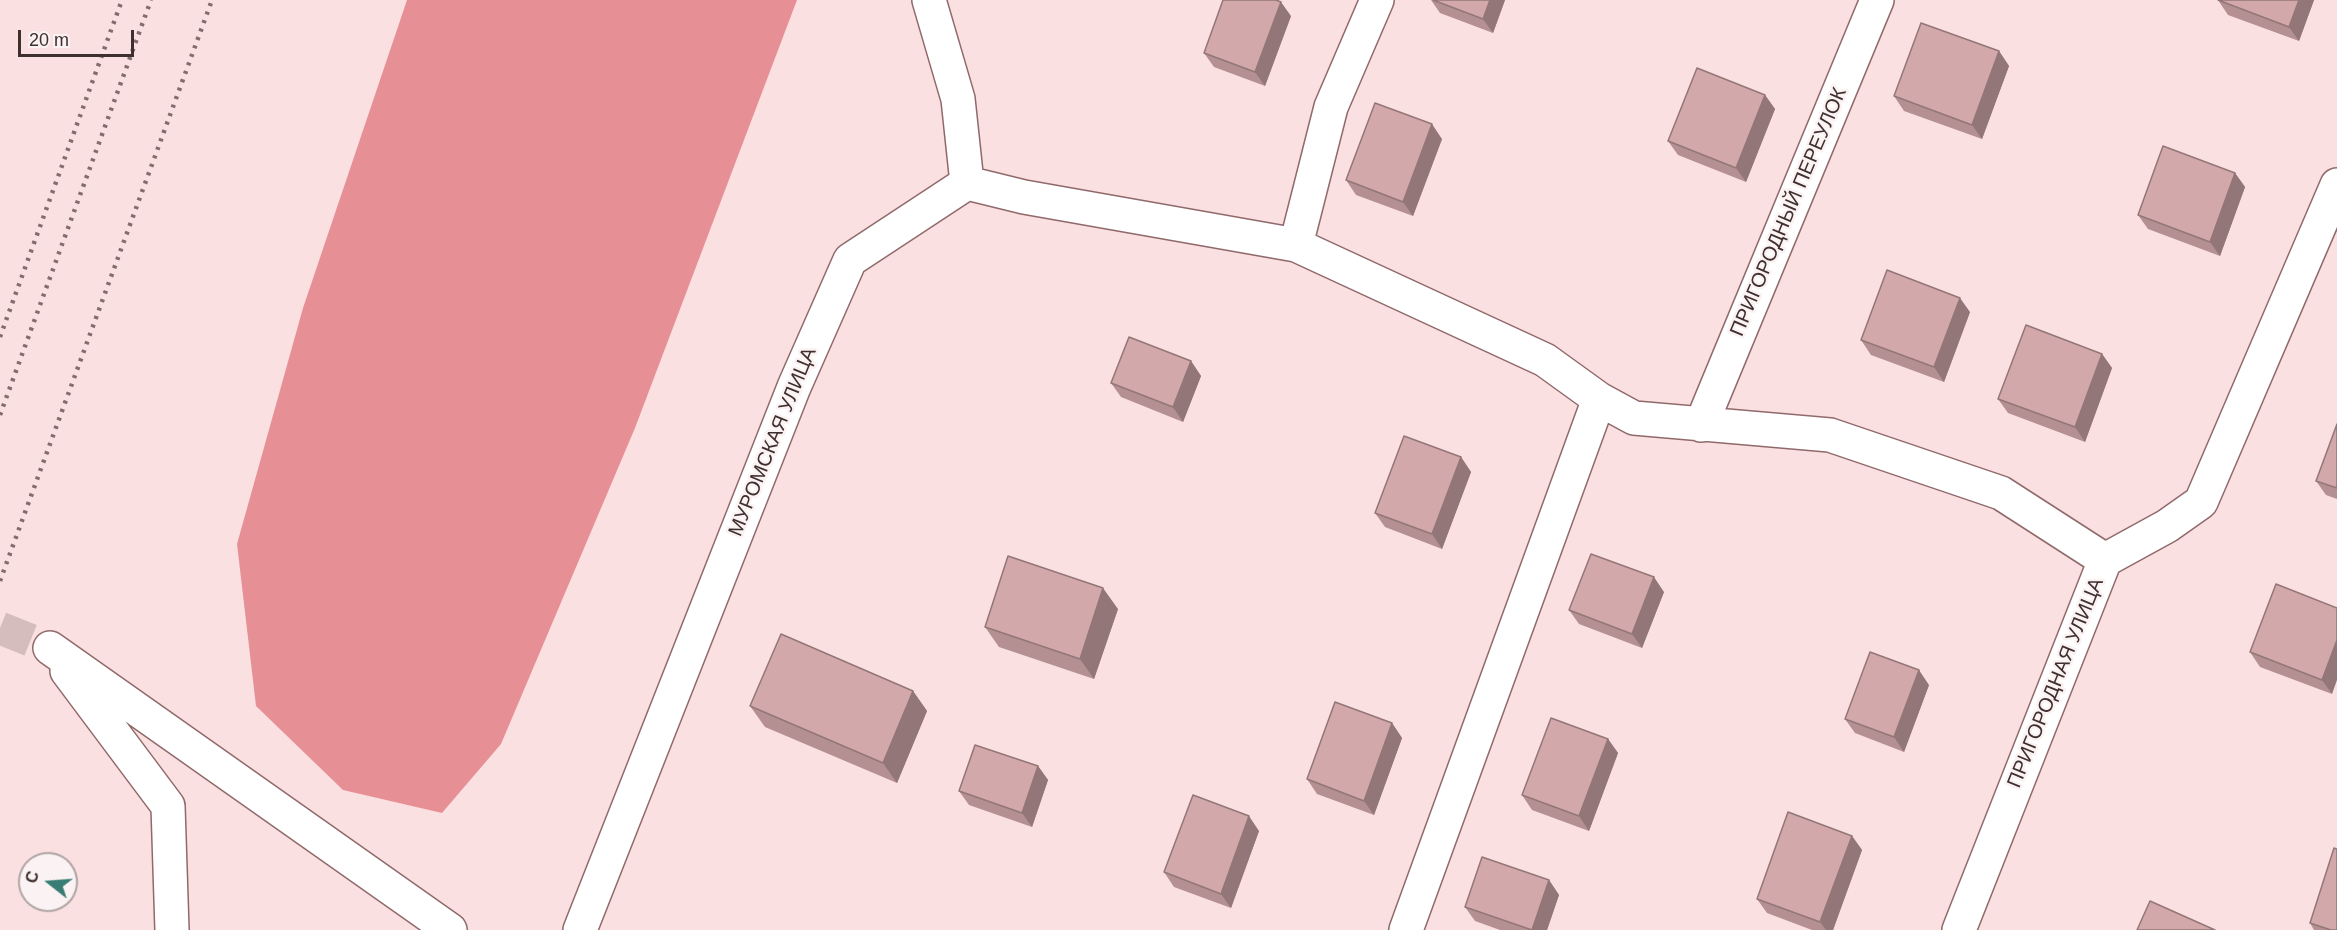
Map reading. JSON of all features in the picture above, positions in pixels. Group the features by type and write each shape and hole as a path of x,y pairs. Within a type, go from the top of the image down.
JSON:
{"street":[{"path":"930,0 958,99 967,183 1024,197 1296,245 1545,360 1599,399 1634,418 1830,435 2001,493 2105,560"},
{"path":"1296,245 1331,107 1377,0"},
{"name":"ПРИГОРОДНЫЙ ПЕРЕУЛОК","path":"1701,425 1877,0"},
{"name":"МУРОМСКАЯ УЛИЦА","path":"580,930 794,387 850,260 967,183"},
{"name":"ПРИГОРОДНАЯ УЛИЦА","path":"1959,930 2105,560 2167,526 2201,502 2337,185"},
{"path":"1406,930 1599,399"},
{"path":"172,930 168,806 50,648 450,930"}],"shaded area":[{"path":"407,0 797,0 635,428 501,744 442,813 343,790 256,706 237,544 303,308"}],"building":[{"path":"1223,0 1276,0 1281,2 1255,72 1204,53"},
{"path":"1433,0 1490,0 1483,19"},
{"path":"2218,0 2299,0 2289,27"},
{"path":"1921,23 1999,51 1972,125 1894,96"},
{"path":"1697,68 1765,95 1736,168 1668,141"},
{"path":"1375,103 1432,124 1403,202 1346,180"},
{"path":"2163,146 2235,173 2210,242 2138,215"},
{"path":"1887,270 1960,298 1934,367 1861,340"},
{"path":"2026,325 2102,354 2075,427 1998,399"},
{"path":"1129,337 1191,361 1173,407 1111,383"},
{"path":"2337,424 2337,488 2316,481"},
{"path":"1404,436 1461,457 1432,534 1375,513"},
{"path":"1591,554 1654,577 1632,634 1569,610"},
{"path":"1008,556 1103,588 1080,659 985,627"},
{"path":"2276,584 2337,608 2337,640 2322,680 2250,652"},
{"path":"781,634 913,691 883,763 750,706"},
{"path":"1870,652 1919,670 1894,737 1845,719"},
{"path":"1335,702 1392,723 1364,801 1307,779"},
{"path":"1551,718 1608,739 1579,816 1522,795"},
{"path":"975,745 1038,766 1022,813 959,791"},
{"path":"1193,795 1249,816 1221,894 1164,872"},
{"path":"1788,812 1852,836 1820,922 1757,899"},
{"path":"2334,848 2337,849 2337,930 2331,930 2310,923"},
{"path":"1482,857 1549,880 1532,930 1465,907"},
{"path":"2150,901 2215,930 2137,930"}],"tunnel":[{"path":"0,628 50,648"}],"railway":[{"path":"0,337 122,0"},
{"path":"0,415 151,0"},
{"path":"0,581 212,0"}]}
